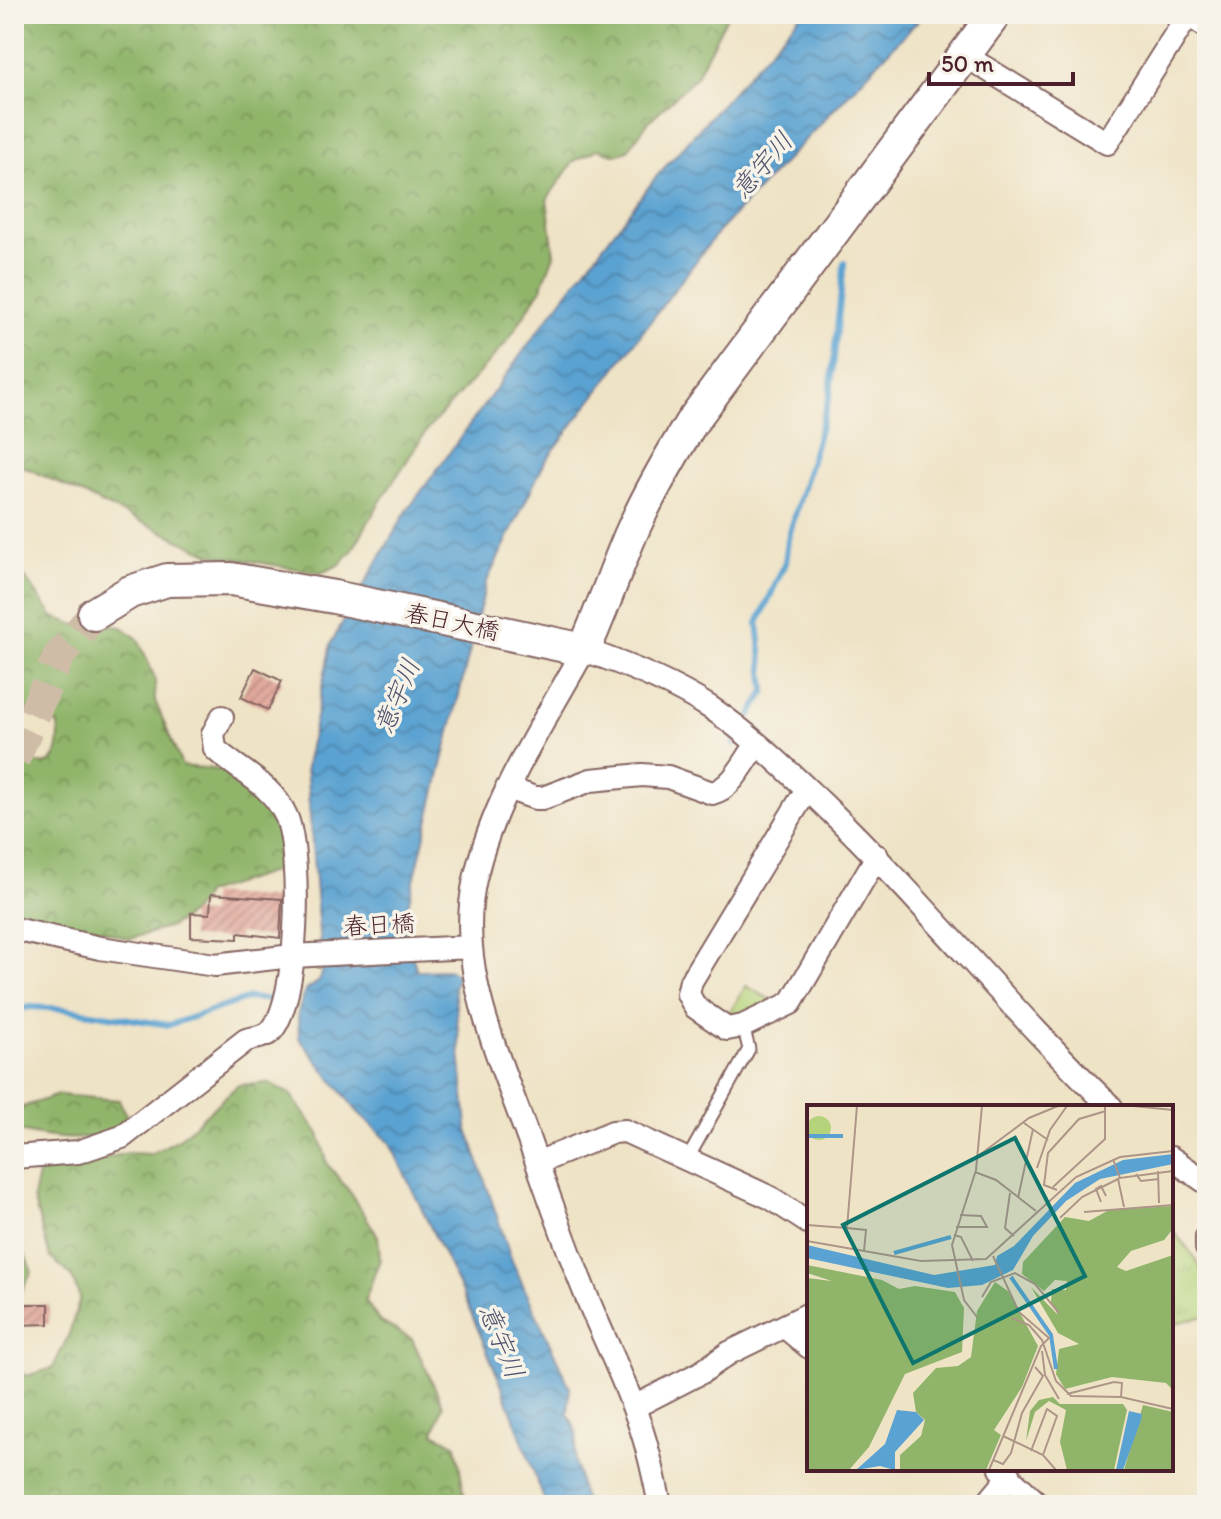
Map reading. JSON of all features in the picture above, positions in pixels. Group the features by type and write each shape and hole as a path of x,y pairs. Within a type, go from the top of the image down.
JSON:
{"street":[{"path":"660,1505 649,1453 634,1407 585,1293 499,1058 477,988 465,947 474,882 483,847 507,788 577,649 601,615 630,536 670,457 691,423 995,14"},
{"path":"964,55 1107,143 1195,19"},
{"name":"春日大橋","path":"94,614 130,592 182,578 231,579 334,597 577,649"},
{"path":"577,649 627,665 693,698 728,720 757,744 877,856 1070,1068 1109,1105"},
{"path":"14,1157 78,1152 122,1137 246,1040 268,1034 278,1020 297,956 293,837 285,814 269,793 254,777 215,749 213,734 222,717"},
{"path":"507,788 525,796 543,798 591,780 655,775 712,793 733,779 757,744"},
{"path":"807,789 688,987 695,1007 727,1029 743,1026 791,1003 877,856"},
{"name":"春日橋","path":"14,929 100,948 215,965 297,956 465,947"},
{"path":"537,1163 613,1132 625,1131 771,1198 807,1222"},
{"path":"1173,1159 1207,1183"},
{"path":"1207,1237 1207,1248"},
{"path":"634,1407 702,1372 729,1353 807,1315"},
{"path":"785,1327 807,1345"},
{"path":"986,1505 1006,1473 1039,1505"}],"lane":[{"path":"687,1160 749,1049 743,1026"}],"green space":[{"path":"14,14 728,14 696,77 648,122 628,150 616,155 598,149 574,161 547,199 554,255 541,289 507,342 427,430 352,551 339,565 321,573 210,554 14,462"},
{"path":"14,562 53,617 76,625 122,627 138,639 155,678 155,701 182,766 233,771 268,798 290,843 279,870 206,893 194,911 170,927 129,939 96,928 14,913 14,751 35,762 45,763 55,757 59,738 58,725 31,713 14,712"},
{"path":"746,986 775,1002 736,1022 725,1020"},
{"path":"269,1083 290,1094 319,1134 328,1165 350,1192 378,1236 380,1259 365,1300 379,1321 412,1339 443,1405 434,1433 456,1445 466,1505 14,1505 14,1366 26,1376 53,1368 69,1334 80,1298 71,1275 50,1257 33,1198 38,1174 127,1153 151,1154 179,1139 238,1085"},
{"path":"58,1095 119,1100 127,1117 102,1134 88,1137 59,1138 14,1130 14,1110"},
{"path":"1173,1231 1195,1258 1205,1278 1208,1302 1206,1316 1176,1323 1173,1320"},
{"path":"14,1240 20,1243 32,1272 20,1294 14,1297"}],"water":[{"name":"意宇川","path":"802,14 924,14 718,232 544,463 486,583 403,926 417,971 448,970 458,974 454,987 467,1127 512,1261 570,1388 568,1414 577,1432 575,1461 587,1505 546,1505 502,1386 466,1301 390,1143 357,1111 299,1038 298,1013 305,991 318,982 322,972 306,766 331,643 404,515 541,327 657,176"}],"building":[{"path":"255,668 282,681 268,710 241,697"},
{"path":"211,894 282,899 280,938 238,933 238,939 191,937 191,913 210,914"},
{"path":"17,1304 49,1304 49,1324 16,1325"}],"waterway":[{"path":"751,715 765,691 758,623 785,563 788,539 830,395 844,263"},
{"path":"14,1010 31,1007 65,1009 169,1025 249,998 272,1000"}],"tunnel":[{"path":"14,759 59,656 94,614"}]}
